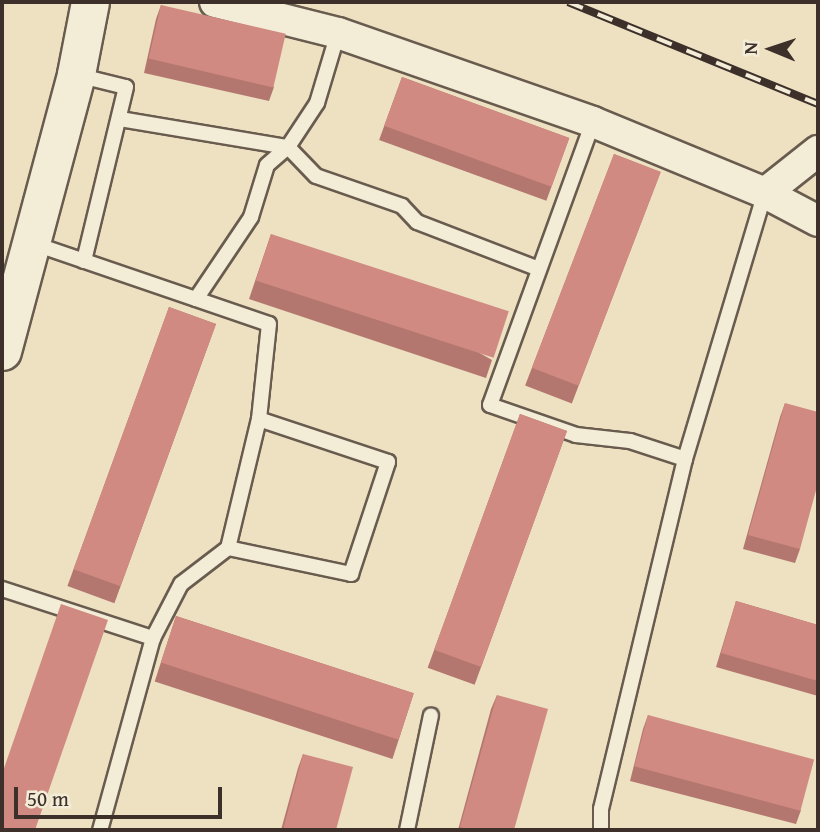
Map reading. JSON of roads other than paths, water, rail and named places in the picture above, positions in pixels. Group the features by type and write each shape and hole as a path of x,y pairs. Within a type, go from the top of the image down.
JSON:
{"street":[{"path":"2,351 76,74 90,2"},
{"path":"215,2 338,33 593,121 765,193 818,221"},
{"path":"765,193 818,151"}],"lane":[{"path":"196,299 251,218 267,165 288,147 317,103 338,33"},
{"path":"76,74 126,87 84,261"},
{"path":"120,119 288,147 316,176 402,206 417,222 536,268"},
{"path":"593,121 536,268 490,405 576,435 630,441 685,459"},
{"path":"601,830 601,809 685,459 765,193"},
{"path":"31,243 269,324 259,419 228,548 181,584 153,638 100,830"},
{"path":"228,548 351,573 388,462 259,419"},
{"path":"2,589 153,638"},
{"path":"407,830 431,715"}],"railway":[{"path":"568,2 818,104"}]}
